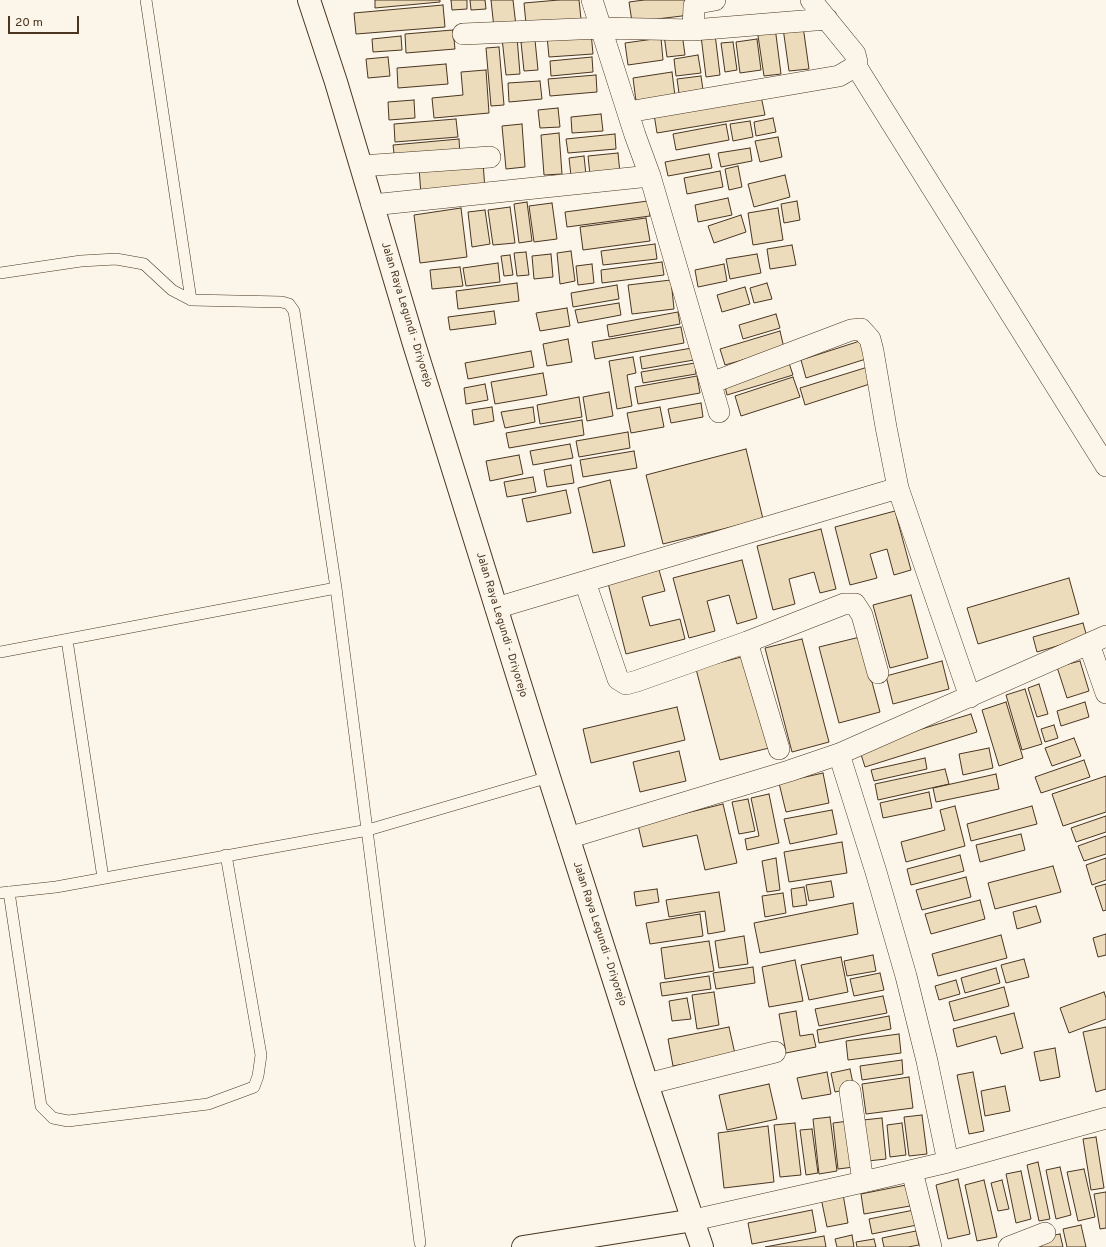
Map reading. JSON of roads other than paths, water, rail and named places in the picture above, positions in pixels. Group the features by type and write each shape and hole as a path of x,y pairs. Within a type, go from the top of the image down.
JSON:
{"main road":[{"name":"Jalan Raya Legundi - Driyorejo","path":"309,0 361,166 414,344 568,838 647,1084 702,1247"},
{"path":"523,1247 694,1220"}],"street":[{"path":"592,0 650,176 719,412"},
{"path":"693,30 694,6 698,3 715,0"},
{"path":"812,0 855,54 857,62 856,66 1106,466"},
{"path":"463,34 601,28 693,30 827,19"},
{"path":"628,112 839,76 856,66"},
{"path":"361,166 490,157"},
{"path":"372,205 650,176"},
{"path":"711,383 851,330 862,329 870,339 873,351 898,488 970,697"},
{"path":"496,608 898,488"},
{"path":"585,582 618,679 626,684 636,682 747,642 844,604 855,604 862,615 878,673"},
{"path":"568,838 789,771 839,754 1097,640 1106,693"},
{"path":"747,642 779,749"},
{"path":"839,754 876,872 906,976 927,1061 948,1162"},
{"path":"647,1084 775,1052"},
{"path":"850,1091 863,1182"},
{"path":"694,1220 948,1162 1106,1118"},
{"path":"912,1170 931,1247"},
{"path":"1009,1247 1045,1233"}],"lane":[{"path":"146,0 191,300"},
{"path":"0,273 81,261 116,259 144,264 172,290 191,300 282,302 289,304 294,311 336,588 420,1243"},
{"path":"0,652 336,588"},
{"path":"67,640 103,878"},
{"path":"226,855 261,1055 258,1076 254,1087 208,1104 68,1121 53,1118 41,1106 5,893 56,887 226,855 368,830 549,777"}]}
